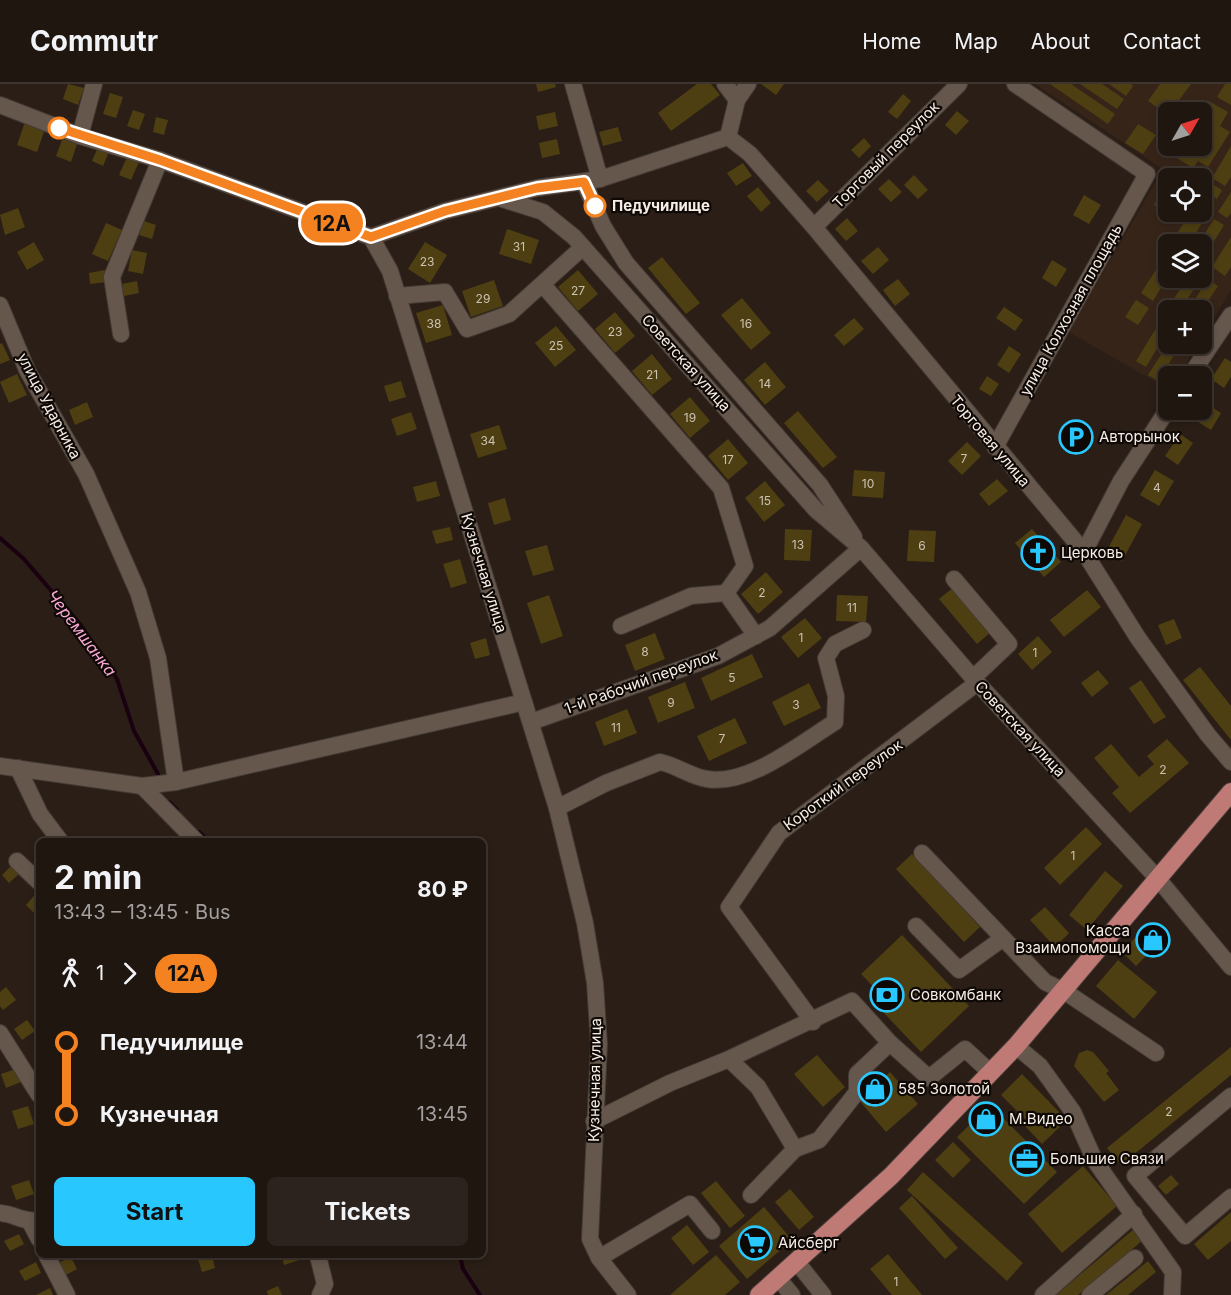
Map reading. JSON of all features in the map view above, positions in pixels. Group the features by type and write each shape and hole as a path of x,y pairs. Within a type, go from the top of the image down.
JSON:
{"main road":[{"path":"759,1295 891,1176 991,1073 1159,880 1231,792"}],"street":[{"path":"80,136 94,84"},
{"name":"Советская улица","path":"573,84 603,226 626,263 820,484 861,548 975,680 1159,880 1231,967"},
{"path":"725,84 737,100"},
{"path":"0,105 80,136 160,160 371,237 445,211 537,188 592,181 728,137 737,100 748,84"},
{"name":"Торговый переулок","path":"813,227 959,84"},
{"name":"улица Колхозная площадь","path":"995,447 1147,174 1015,84"},
{"name":"Торговая улица","path":"728,137 750,154 813,227 1084,552 1138,638 1208,735 1231,762"},
{"path":"121,334 112,277 160,160"},
{"name":"Советская улица","path":"499,198 543,212 583,247 816,510 861,548"},
{"name":"Кузнечная улица","path":"371,237 390,271 531,722 557,808 585,923 595,983 599,1044 590,1239 600,1258 628,1295"},
{"path":"397,296 445,292 468,329 509,314 583,247"},
{"path":"543,285 721,488 745,566 726,593 691,596 621,626"},
{"name":"улица Ударника","path":"0,305 27,370 86,474 138,592 158,658 176,782"},
{"path":"1197,366 1231,315"},
{"path":"1084,552 1121,481 1161,420"},
{"name":"1-й Рабочий переулок","path":"531,722 718,656 756,636 770,628 861,548"},
{"name":"Короткий переулок","path":"813,1022 729,907 779,833 975,680 1009,644 954,579"},
{"path":"726,593 756,636"},
{"path":"557,808 606,783 660,762 673,764 705,779 724,780 755,771 835,722 836,696 826,658 835,644 863,630"},
{"path":"0,766 142,786 176,782 524,702"},
{"path":"18,768 40,814 58,838"},
{"path":"142,786 193,838"},
{"path":"922,853 1045,982 1064,991 1156,1053"},
{"path":"17,861 36,879"},
{"path":"916,926 959,970 1002,939"},
{"path":"594,1121 670,1083 813,1022 852,1001 890,1043 928,1078 965,1049 991,1073"},
{"path":"2,1041 36,1091"},
{"path":"751,1196 795,1149 819,1140 856,1092 857,1074 890,1043"},
{"path":"1016,1046 1040,1066 1073,1112 1095,1161 1173,1272 1172,1295"},
{"path":"729,1059 758,1087 795,1149"},
{"path":"1230,1099 1135,1176 1185,1236 1231,1197"},
{"path":"600,1258 690,1204 711,1231"},
{"path":"0,1213 35,1221"},
{"path":"1043,1295 1134,1214"},
{"path":"48,1258 67,1295"},
{"path":"318,1258 325,1284 320,1295"},
{"path":"1090,1295 1135,1258"},
{"path":"796,1261 824,1295"},
{"path":"778,1278 792,1295"}],"shaded area":[{"path":"1035,84 1231,84 1231,290 1212,321 1212,300 1158,300 1158,354 1192,354 1184,366 1158,366 1158,383 1069,332 1158,178 1158,222 1212,222 1212,168 1161,168"}],"building":[{"path":"68,84 84,88 78,105 63,99"},
{"path":"536,84 555,84 556,87 538,92"},
{"path":"697,84 711,84 720,95 671,131 658,113"},
{"path":"761,84 784,84 776,95"},
{"path":"1050,84 1071,84 1115,114 1108,124"},
{"path":"1080,84 1102,84 1124,99 1117,109"},
{"path":"1109,84 1131,84 1133,86 1126,96"},
{"path":"1160,84 1191,84 1178,102 1158,102 1158,108 1148,101"},
{"path":"1225,84 1231,84 1231,105 1217,97"},
{"path":"110,93 123,97 116,118 103,114"},
{"path":"903,94 911,101 897,119 888,112"},
{"path":"1212,103 1228,112 1220,126 1230,132 1208,167 1198,161 1193,168 1174,156 1212,156"},
{"path":"133,110 145,114 139,130 127,126"},
{"path":"957,111 969,121 956,135 945,125"},
{"path":"555,112 558,126 539,130 536,116"},
{"path":"156,117 168,120 164,135 153,132"},
{"path":"25,122 45,129 37,152 17,145"},
{"path":"1138,124 1156,135 1143,154 1125,143"},
{"path":"618,127 622,141 603,146 599,132"},
{"path":"65,132 79,138 71,162 56,156"},
{"path":"864,138 871,146 859,158 851,150"},
{"path":"557,139 560,154 542,158 539,143"},
{"path":"1231,146 1231,177 1225,186 1212,178"},
{"path":"98,147 109,152 103,166 92,161"},
{"path":"127,157 139,162 131,180 119,175"},
{"path":"743,163 752,176 736,186 727,173"},
{"path":"914,175 928,190 918,199 904,185"},
{"path":"889,179 902,192 891,202 878,189"},
{"path":"818,180 829,191 817,202 806,191"},
{"path":"1212,184 1222,190 1217,199 1212,196"},
{"path":"758,187 771,203 761,212 747,196"},
{"path":"1231,192 1231,213 1227,218 1218,212"},
{"path":"1084,195 1101,205 1089,224 1073,215"},
{"path":"18,208 25,227 5,235 0,215"},
{"path":"847,218 858,231 846,241 835,229"},
{"path":"1214,219 1224,225 1212,245 1212,234 1204,234"},
{"path":"144,221 156,225 152,239 139,235"},
{"path":"1184,222 1203,222 1195,234 1177,234"},
{"path":"106,223 122,230 108,261 92,254"},
{"path":"507,229 539,240 531,264 499,254"},
{"path":"1231,237 1231,267 1225,276 1212,267"},
{"path":"34,242 44,260 27,270 17,252"},
{"path":"425,242 447,255 430,283 408,269"},
{"path":"878,247 889,260 873,274 861,261"},
{"path":"132,250 147,253 143,274 128,271"},
{"path":"662,257 700,303 686,314 648,268"},
{"path":"1052,260 1067,269 1056,287 1042,278"},
{"path":"1158,267 1158,288 1161,288 1153,301 1141,293"},
{"path":"105,270 107,282 90,284 89,273"},
{"path":"578,270 598,294 578,311 558,287"},
{"path":"898,279 910,294 895,306 883,290"},
{"path":"494,280 503,306 471,317 462,291"},
{"path":"137,281 139,293 124,296 122,284"},
{"path":"1212,282 1218,286 1209,300 1194,300 1202,288 1212,288"},
{"path":"1181,288 1195,288 1187,300 1173,300"},
{"path":"742,298 771,333 751,350 721,315"},
{"path":"1136,300 1149,308 1138,325 1125,317"},
{"path":"443,305 452,335 426,343 416,313"},
{"path":"1004,307 1023,320 1015,331 996,318"},
{"path":"615,312 635,336 615,353 595,329"},
{"path":"854,318 864,329 844,346 834,335"},
{"path":"1158,325 1158,347 1146,367 1136,361"},
{"path":"556,326 576,350 555,367 535,343"},
{"path":"2,343 10,360 0,364 0,344"},
{"path":"1009,346 1021,354 1009,373 997,365"},
{"path":"652,354 672,379 652,395 632,371"},
{"path":"1162,354 1175,354 1167,366 1158,366 1158,381 1148,375"},
{"path":"1225,358 1231,362 1231,377 1224,388 1212,378"},
{"path":"765,362 786,387 765,405 744,380"},
{"path":"17,374 27,395 9,403 0,382"},
{"path":"987,376 999,384 991,396 979,389"},
{"path":"401,381 406,397 389,402 384,386"},
{"path":"690,397 710,421 690,438 670,414"},
{"path":"87,402 93,417 75,425 69,410"},
{"path":"1212,407 1221,413 1211,430 1195,420 1212,420"},
{"path":"798,411 837,457 823,468 784,423"},
{"path":"411,412 417,429 397,436 391,419"},
{"path":"499,425 507,449 478,458 470,434"},
{"path":"1180,434 1193,443 1178,465 1165,456"},
{"path":"728,439 748,463 728,480 708,456"},
{"path":"967,442 981,456 962,475 948,461"},
{"path":"854,470 885,472 883,498 852,496"},
{"path":"1155,470 1174,481 1159,506 1140,495"},
{"path":"997,479 1008,491 989,506 979,494"},
{"path":"436,481 440,496 417,502 413,487"},
{"path":"765,481 785,505 764,522 745,498"},
{"path":"505,498 511,520 494,525 488,503"},
{"path":"1126,515 1142,524 1122,561 1106,552"},
{"path":"450,527 453,540 436,544 432,531"},
{"path":"785,529 812,530 810,561 784,560"},
{"name":"Церковь","path":"1032,529 1061,562 1044,577 1015,543"},
{"path":"909,530 936,531 934,562 907,561"},
{"path":"547,545 554,570 533,576 525,551"},
{"path":"460,559 467,583 451,588 443,564"},
{"path":"766,572 783,592 758,614 741,594"},
{"path":"954,587 991,632 977,644 939,599"},
{"path":"1087,590 1101,607 1064,637 1050,620"},
{"path":"549,595 563,636 541,644 527,603"},
{"path":"837,595 868,596 866,622 836,621"},
{"path":"805,618 822,638 798,658 781,637"},
{"path":"1174,619 1182,638 1166,645 1158,625"},
{"path":"655,633 665,659 635,671 625,645"},
{"path":"1038,636 1052,652 1032,670 1018,654"},
{"path":"486,638 490,655 475,659 470,643"},
{"path":"752,654 763,677 711,701 701,678"},
{"path":"1200,667 1231,706 1231,740 1183,680"},
{"path":"1098,670 1109,683 1092,697 1081,683"},
{"path":"1141,680 1166,717 1154,724 1129,688"},
{"path":"685,682 695,708 658,723 648,697"},
{"path":"809,683 821,708 784,726 772,702"},
{"path":"627,709 637,733 604,746 595,722"},
{"path":"735,718 747,743 709,761 697,736"},
{"path":"1167,739 1189,763 1130,813 1112,793 1119,787 1094,758 1111,744 1139,777 1154,764 1147,756"},
{"path":"1086,827 1102,844 1060,885 1044,868"},
{"path":"912,854 980,927 964,942 896,869"},
{"path":"13,864 21,872 9,883 2,875"},
{"path":"1105,871 1123,886 1087,930 1069,915"},
{"path":"36,893 36,915 26,905"},
{"path":"1045,907 1069,933 1055,947 1030,920"},
{"path":"1147,925 1162,940 1136,966 1122,952"},
{"path":"902,935 969,1006 921,1052 883,1012 890,1004 861,974"},
{"path":"1118,960 1157,992 1134,1019 1096,986"},
{"path":"6,987 16,1000 3,1010 0,1006 0,992"},
{"path":"27,1020 35,1031 22,1040 14,1029"},
{"path":"1231,1047 1231,1075 1121,1165 1107,1148"},
{"path":"1087,1050 1093,1052 1109,1071 1106,1073 1119,1090 1104,1102 1074,1066 1079,1053"},
{"path":"817,1055 845,1087 823,1107 794,1074"},
{"path":"16,1069 21,1082 6,1088 1,1074"},
{"path":"890,1072 918,1104 886,1132 858,1099"},
{"path":"1022,1074 1067,1120 1042,1144 1025,1126 1029,1123 1001,1095"},
{"path":"990,1105 1057,1172 1024,1204 957,1137"},
{"path":"28,1106 34,1124 18,1129 12,1111"},
{"path":"953,1142 971,1160 953,1178 935,1160"},
{"path":"1083,1166 1117,1206 1062,1253 1028,1214"},
{"path":"923,1172 1023,1263 1007,1281 907,1190"},
{"path":"1171,1175 1179,1184 1166,1195 1158,1186"},
{"path":"29,1180 34,1194 16,1200 11,1186"},
{"path":"716,1181 745,1216 730,1228 701,1193"},
{"path":"790,1189 814,1217 799,1230 775,1202"},
{"path":"912,1196 958,1248 945,1259 899,1208"},
{"name":"Айсберг","path":"764,1207 792,1240 747,1279 719,1246"},
{"path":"1231,1212 1231,1241 1208,1260 1194,1244"},
{"path":"687,1225 709,1252 693,1265 671,1238"},
{"path":"1134,1229 1143,1240 1078,1295 1056,1295"},
{"path":"19,1234 24,1244 10,1251 4,1241"},
{"path":"888,1254 922,1295 892,1295 870,1269"},
{"path":"716,1255 740,1282 725,1295 670,1295"},
{"path":"72,1258 77,1269 64,1276 58,1263"},
{"path":"198,1258 212,1258 215,1268 202,1272"},
{"path":"282,1258 305,1258 284,1265"},
{"path":"1148,1261 1156,1272 1128,1295 1106,1295"},
{"path":"36,1262 41,1273 25,1281 19,1271"},
{"path":"278,1286 282,1295 268,1295 267,1291"},
{"path":"50,1288 53,1295 36,1295"}],"waterway":[{"name":"Черемшанка","path":"0,538 23,558 80,624 117,679 134,731 158,774"},
{"name":"Черемшанка","path":"169,802 177,810"},
{"name":"Черемшанка","path":"199,832 205,838"},
{"name":"Черемшанка","path":"460,1258 463,1269 480,1295"}],"bus line":[{"name":"12А","path":"59,128 160,160 371,237 445,211 537,188 584,182 595,206"}],"place":[{"name":"Педучилище","path":"595,206"},
{"name":"Авторынок","path":"1076,437"},
{"name":"Церковь","path":"1038,553"},
{"name":"Касса Взаимопомощи","path":"1153,940"},
{"name":"Совкомбанк","path":"887,995"},
{"name":"585 Золотой","path":"875,1089"},
{"name":"М.Видео","path":"986,1119"},
{"name":"Большие Связи","path":"1027,1159"},
{"name":"Айсберг","path":"755,1243"}]}
